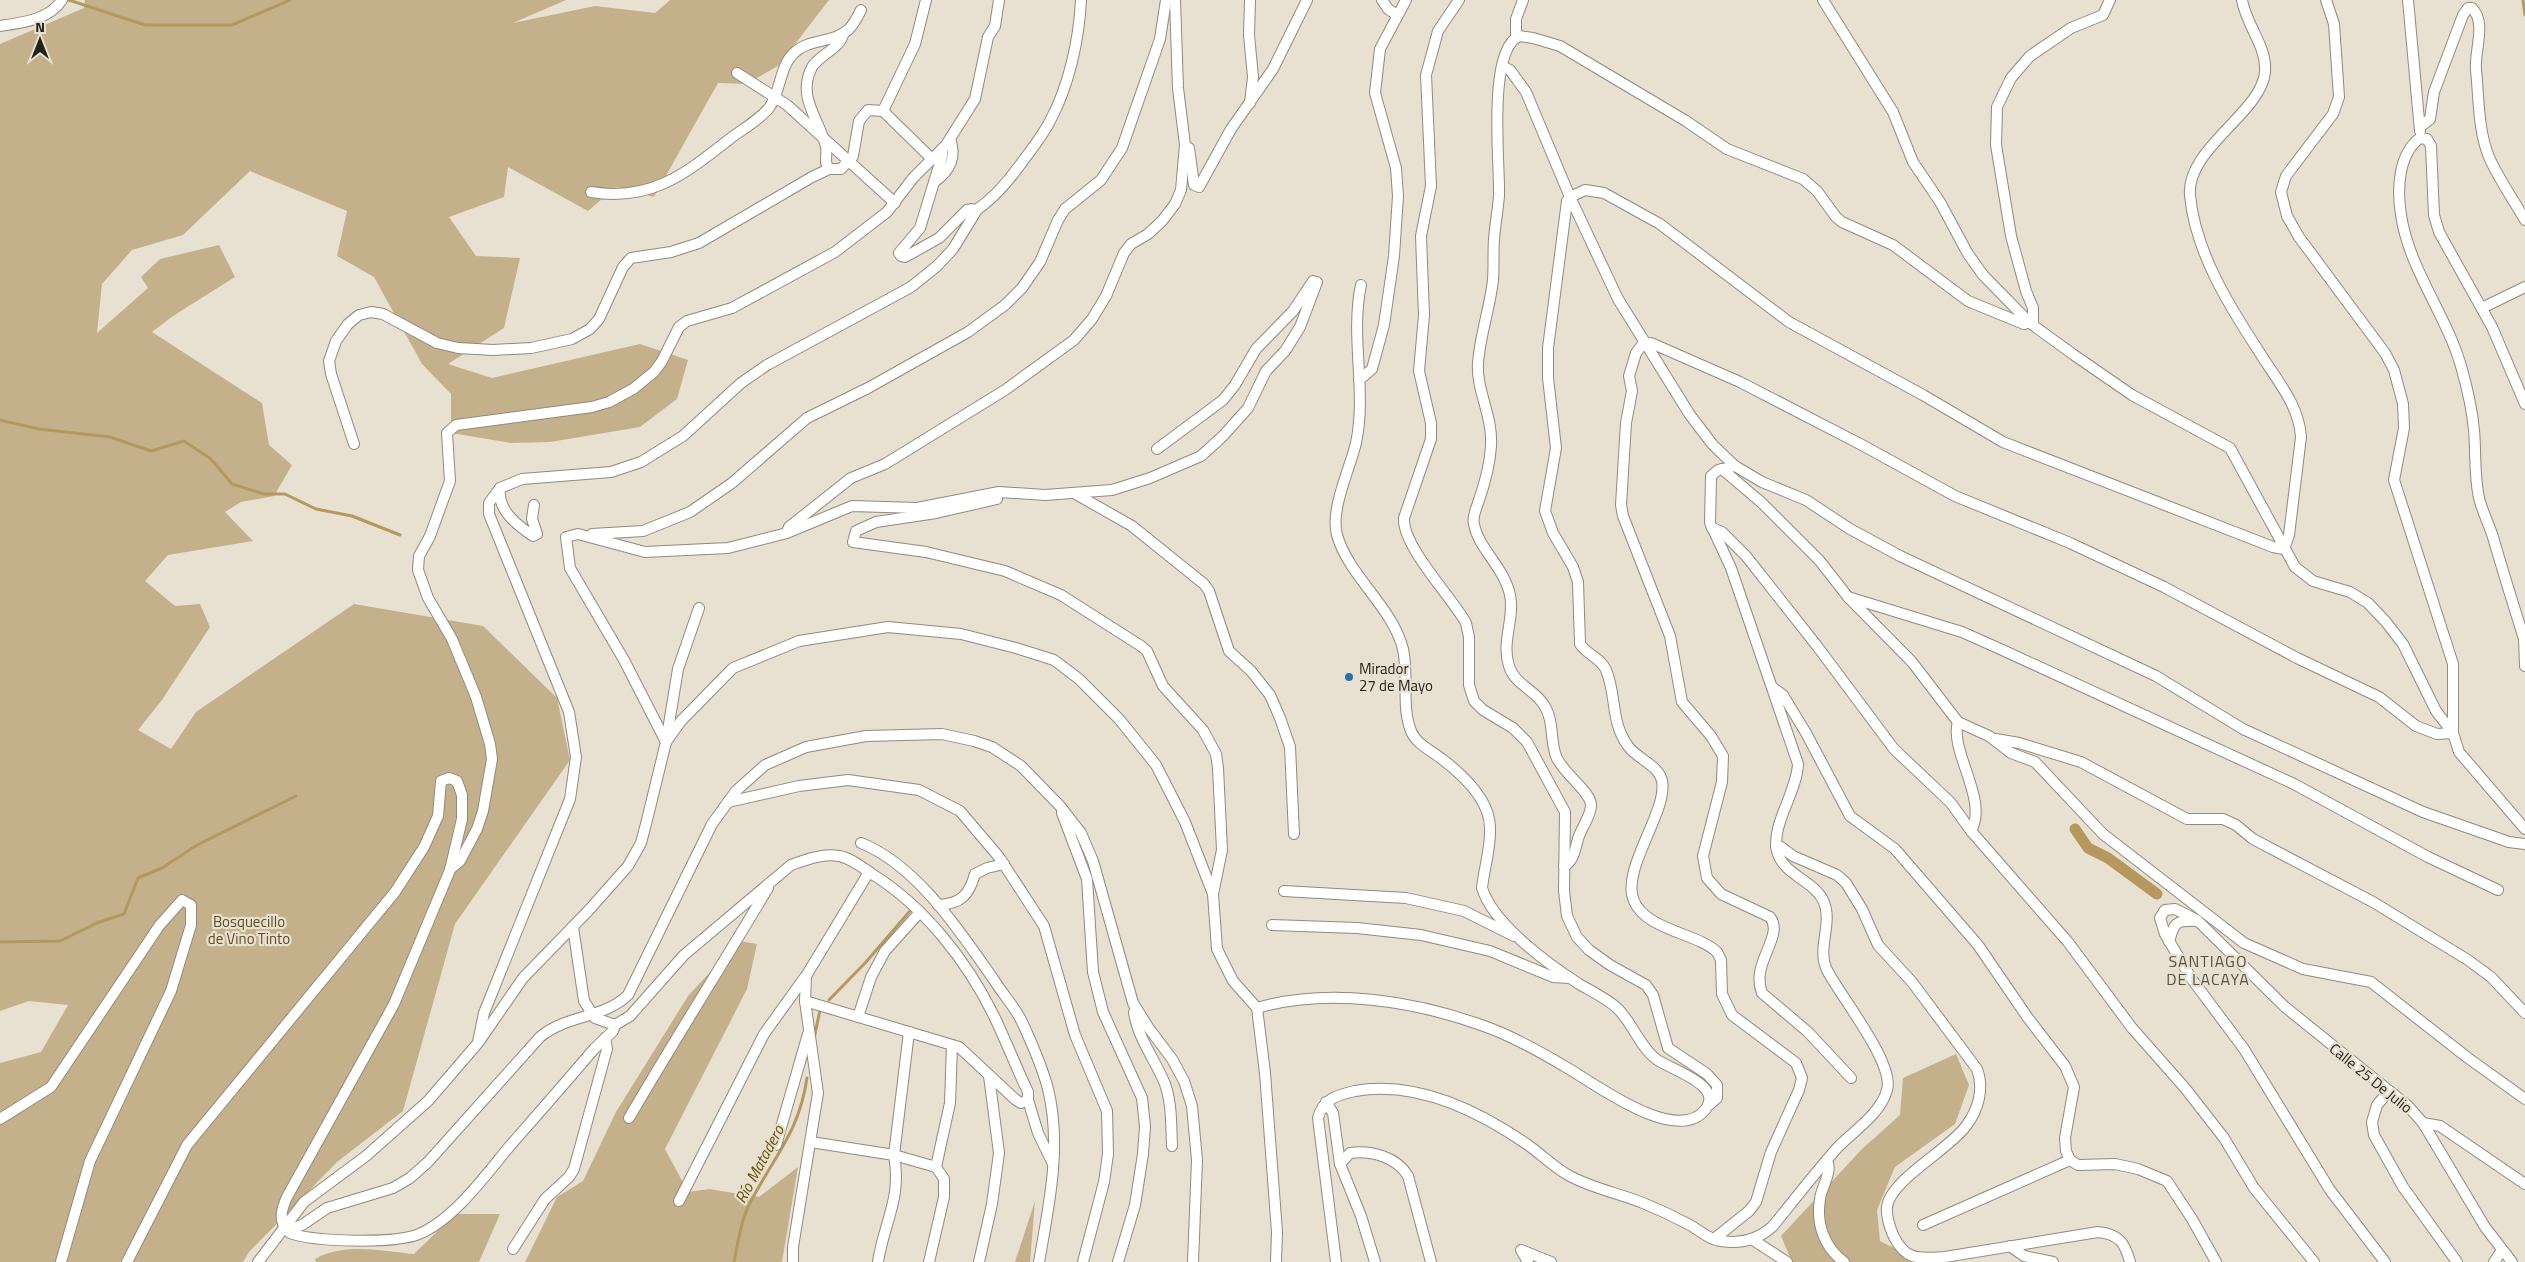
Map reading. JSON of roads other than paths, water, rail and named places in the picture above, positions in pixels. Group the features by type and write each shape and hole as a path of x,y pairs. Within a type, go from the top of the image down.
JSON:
{"street":[{"path":"883,111 914,44 926,0"},
{"path":"450,870 460,861 477,829 483,811 492,759 490,744 476,697 452,639 428,598 418,570 419,556 430,536 450,481 447,437 450,429 456,425 592,407 609,402 632,389 654,372 662,361 679,327 687,321 732,308 835,252 872,225 895,203 931,158 942,149 975,100 988,37 995,26 999,0"},
{"path":"478,1043 484,1013 570,799 576,758 569,712 489,514 489,503 500,488 522,479 611,472 641,462 683,436 741,383 767,365 911,287 937,266 953,249 975,212 992,198 1011,177 1050,123 1058,105 1078,35 1081,0"},
{"path":"666,742 624,660 570,568 566,537 578,534 612,534 643,530 690,512 732,483 807,418 868,388 968,332 1005,305 1022,288 1040,262 1058,220 1065,209 1101,180 1122,148 1158,47 1166,0"},
{"path":"787,533 789,527 850,478 885,464 1005,390 1074,340 1092,319 1106,296 1124,253 1131,244 1148,234 1162,221 1175,204 1181,190 1184,138 1178,88 1175,0"},
{"path":"1250,0 1249,35 1253,77 1250,103"},
{"path":"1184,138 1188,139 1194,185 1199,187 1231,129 1273,69 1306,0"},
{"path":"1382,0 1388,9 1397,15"},
{"path":"1360,380 1372,369 1377,355 1393,265 1398,180 1375,93 1380,49 1406,0"},
{"path":"1257,1008 1282,1001 1330,999 1367,999 1415,1007 1484,1026 1534,1048 1610,1096 1642,1111 1679,1122 1699,1117 1717,1098 1717,1085 1707,1074 1668,1048 1651,991 1642,982 1598,956 1577,937 1567,916 1564,866 1567,821 1563,806 1527,742 1514,728 1483,710 1474,701 1469,685 1469,637 1466,623 1415,549 1403,526 1431,439 1431,423 1419,371 1424,315 1422,236 1431,186 1426,75 1438,32 1459,0"},
{"path":"1516,38 1516,19 1523,0"},
{"path":"1823,0 1893,112 1913,162 1940,202 1968,254 1984,275 2030,323 2132,394 2230,448 2295,567 2313,581 2350,592 2368,603 2403,644 2436,711 2453,732"},
{"path":"2030,323 2034,315 2034,308 2026,291 2011,236 1996,145 1997,107 2012,78 2030,56 2071,28 2103,15 2110,0"},
{"path":"2242,0 2244,10 2262,51 2265,74 2262,85 2253,98 2194,170 2190,194 2204,256 2256,349 2284,390 2300,425 2302,437 2289,535 2284,549"},
{"path":"2326,0 2334,24 2339,97 2333,114 2286,176 2281,192 2288,216 2299,237 2385,353 2394,370 2402,404 2404,428 2394,480 2453,664 2453,732 2459,752 2525,829"},
{"path":"2408,0 2420,138"},
{"path":"0,26 44,16 60,3"},
{"path":"2420,127 2430,119 2434,92 2463,15 2468,8 2472,8 2478,13 2480,22 2476,64 2481,131 2489,157 2525,220"},
{"path":"591,192 612,194 635,193 648,190 681,176 706,159 768,109 788,60 795,51 804,46 843,34 852,26 861,10"},
{"path":"829,170 826,163 826,146 807,100 808,80 812,67 841,40 843,34"},
{"path":"1564,866 1572,859 1589,813 1590,802 1588,794 1578,786 1558,760 1546,707 1537,696 1521,685 1511,671 1507,653 1508,627 1512,610 1510,595 1505,578 1479,538 1473,524 1474,512 1491,448 1489,416 1479,380 1478,364 1493,280 1494,240 1499,195 1497,92 1502,66 1511,43 1516,38 1533,38 1560,46 1686,121 1733,152 1803,179 1817,191 1836,217 1842,222 1893,244 1968,301 2018,323 2030,323"},
{"path":"1502,66 1510,70 1526,92 1570,197 1618,299 1690,415 1713,445 1735,466 1762,482 1806,500 1850,529 1900,556 2156,676 2242,730 2423,812 2509,842 2525,844"},
{"path":"736,73 786,105 895,203"},
{"path":"354,444 330,374 329,361 340,335 348,324 359,315 371,312 383,314 437,343 458,348 493,350 531,348 572,339 590,329 599,319 623,267 631,258 671,252 699,243 812,177 829,170 841,169 849,161 855,148 860,121 864,114 873,109 883,111 931,158"},
{"path":"2525,404 2492,327 2439,232 2434,215 2431,146 2427,139 2420,138 2412,144 2405,157 2399,195 2401,216 2410,253 2438,310 2460,364 2468,392 2474,429 2475,474 2480,500 2524,640 2525,666"},
{"path":"933,183 952,163 954,150 950,139"},
{"path":"942,149 920,228 913,238 900,248 898,253 901,256 905,256 939,238 967,210 972,209 975,212"},
{"path":"1714,1239 1749,1211 1756,1202 1771,1152 1799,1090 1802,1078 1796,1063 1732,1015 1722,994 1720,960 1717,952 1647,916 1634,901 1632,888 1634,877 1641,849 1660,802 1662,780 1655,769 1636,754 1626,742 1615,717 1606,669 1580,644 1578,582 1573,567 1551,529 1545,511 1556,448 1548,378 1548,348 1553,299 1564,238 1566,201 1585,190 1604,193 1660,224 1789,322 1923,394 2003,442 2273,547 2284,549"},
{"path":"578,534 638,551 662,553 741,546 787,533 852,506 917,508 999,492 1045,496 1112,490 1150,478 1191,462 1212,447 1248,408 1266,371 1293,339 1317,282 1313,281 1293,311 1256,349 1235,385 1223,400 1157,449"},
{"path":"1361,285 1356,327 1360,380 1356,442 1338,507 1336,532 1348,557 1390,621 1399,639 1404,656 1408,715 1414,737 1462,776 1485,808 1490,832 1482,888 1505,925 1532,950 1616,1008 1655,1058 1702,1084 1709,1094 1709,1105"},
{"path":"2482,308 2525,288"},
{"path":"1645,343 1655,344 1740,382 1955,496 2070,543 2164,587 2297,658 2380,697 2416,726 2437,734 2453,732"},
{"path":"1645,343 1636,352 1629,376 1632,391 1626,423 1622,516 1670,636 1682,702 1712,736 1723,756 1722,782 1705,844 1704,868 1713,887 1721,894 1770,917 1773,921 1774,935 1759,971 1762,993 1808,1032 1851,1078"},
{"path":"1336,1262 1318,1126 1320,1110 1326,1102 1333,1098 1353,1092 1386,1089 1416,1092 1455,1105 1502,1128 1575,1178 1666,1213 1714,1239 1740,1243 1753,1240 1765,1234 1773,1226 1827,1161 1882,1100 1887,1091 1887,1073 1857,1015 1824,963 1823,948 1827,922 1824,903 1813,888 1782,861 1776,846 1780,824 1798,775 1798,764 1731,568 1708,516 1709,483 1714,472 1735,466"},
{"path":"1722,470 1762,503 1819,560 1848,596 1912,662 1958,722 1996,739 2019,743 2081,762 2187,819 2223,819 2236,825 2253,839 2373,902 2468,960 2491,978 2525,1013"},
{"path":"500,488 500,503 504,511 533,536 537,534 532,519 534,504"},
{"path":"1014,492 1012,496 936,513 876,522 856,531 853,542 926,552 1005,571 1061,595 1141,646 1146,651 1163,686 1203,730 1216,754 1218,768 1222,850 1213,894 1217,949 1234,981 1257,1008 1265,1073 1277,1232 1276,1262"},
{"path":"1073,492 1132,526 1204,584 1209,591 1229,651 1251,671 1270,695 1280,718 1290,747 1294,834"},
{"path":"1712,528 1722,532 1746,556 1817,646 1894,749 1951,803 1971,831 2068,942 2132,1028 2190,1095 2224,1138 2254,1188 2314,1262"},
{"path":"1848,596 1945,627 1998,648 2294,784 2428,857 2498,890"},
{"path":"258,1262 286,1228 304,1202 366,1156 414,1115 478,1043 523,978 573,927 628,866 638,849 647,820 666,742 678,669 699,608"},
{"path":"666,742 681,721 733,668 799,640 888,627 961,634 1016,648 1054,660 1079,678 1120,719 1156,765 1185,822 1213,894"},
{"path":"1772,688 1783,695 1806,733 1850,816 1895,849 1978,945 2028,1018 2065,1066 2074,1087 2065,1138 2066,1152 2070,1160 2078,1165 2115,1164 2138,1169 2167,1181 2216,1262"},
{"path":"1958,722 1956,732 1968,772 1975,818 1971,831"},
{"path":"286,1228 302,1224 327,1208 382,1192 403,1183 428,1162 540,1037 562,1022 591,1015 614,1006 628,994 712,824 736,791 765,765 806,747 866,736 942,734 974,741 1003,754 1021,766 1073,821 1087,845 1134,1004 1135,1016 1165,1085 1171,1107 1172,1146"},
{"path":"1996,739 2011,753 2035,762 2103,834 2244,943 2303,969 2372,982 2468,1058 2525,1099"},
{"path":"127,1262 187,1145 395,892 424,847 438,816 441,781 449,778 457,781 462,795 462,818 450,870 394,1004 287,1197 281,1216 290,1234 311,1238 377,1240 417,1235 430,1228 470,1193 594,1049 613,1032 615,1025 630,1016 684,955 791,866 822,856 839,856 852,860 900,893 920,912 952,949 982,993 1028,1092 1028,1100 1038,1133 1053,1164"},
{"path":"728,802 799,786 848,780 919,790 960,811 1004,864 1044,926 1075,1034 1107,1111 1108,1154 1104,1182 1083,1262"},
{"path":"1060,806 1087,879 1093,972 1103,1012 1142,1098 1145,1126 1142,1163 1135,1205 1118,1262"},
{"path":"861,843 878,850 911,878 938,906 1019,1018 1048,1088 1054,1132 1049,1206 1039,1262"},
{"path":"1776,846 1781,847 1792,856 1837,875 1846,883 1862,909 1878,945 1929,1003 1970,1059 1981,1081 1978,1101 1965,1128 1898,1187 1887,1205 1892,1233 1906,1255 1915,1260 1945,1257 2086,1233 2106,1233 2121,1239 2130,1262"},
{"path":"938,906 952,905 970,891 975,874 987,868 1004,864"},
{"path":"679,1201 764,1034 806,976 869,872"},
{"path":"629,1118 693,1008 721,967 772,881"},
{"path":"1284,891 1406,898 1464,911 1521,940"},
{"path":"0,1118 51,1088 159,926 182,900 192,905 192,925 171,992 90,1161 61,1262"},
{"name":"Calle 25 De Julio","path":"2169,942 2161,922 2163,911 2169,908 2176,909 2197,920 2285,1007 2408,1106 2423,1123 2432,1141 2502,1250 2512,1262"},
{"path":"858,1017 871,977 885,951 920,912"},
{"path":"2197,920 2184,920 2176,924 2171,932 2169,942 2191,978 2244,1049 2330,1190 2386,1262"},
{"path":"1272,925 1358,928 1421,935 1490,951 1552,977 1570,978"},
{"path":"573,927 582,994 591,1015 615,1025"},
{"path":"2219,940 2226,930"},
{"path":"792,1262 818,1093 805,1001 806,976"},
{"path":"805,1001 959,1047 1019,1102 1028,1100"},
{"path":"1134,1004 1148,1027 1176,1064 1188,1091 1198,1160 1193,1262"},
{"path":"776,1144 809,1028"},
{"path":"878,1262 896,1191 898,1174 894,1155 909,1032"},
{"path":"513,1249 545,1199 569,1177 574,1169 607,1049 605,1038"},
{"path":"936,1167 950,1102 952,1045"},
{"path":"978,1262 992,1204 1000,1153 989,1076"},
{"path":"2389,1091 2377,1104 2372,1122 2374,1135 2403,1186 2457,1262"},
{"path":"1326,1102 1333,1113 1340,1164 1361,1216 1375,1262"},
{"path":"2423,1123 2440,1126 2525,1184"},
{"path":"811,1142 894,1155 936,1167 944,1179 944,1197 929,1262"},
{"path":"1340,1164 1350,1153 1359,1152 1376,1154 1402,1166 1408,1176 1430,1262"},
{"path":"1923,1225 2070,1160"},
{"path":"1827,1161 1829,1167 1820,1198 1820,1222 1827,1245 1844,1262"},
{"path":"1753,1240 1787,1262"},
{"path":"2010,1246 2024,1256 2053,1262"},
{"path":"1528,1262 1522,1250 1551,1262"},
{"path":"2494,1262 2502,1250"}],"waterway":[{"path":"69,0 145,25 232,25 290,0"},
{"path":"2523,0 2525,15"},
{"path":"0,420 39,429 110,437 151,451 184,441 211,459 232,484 264,494 285,494 316,509 352,516 400,535"},
{"path":"0,942 60,941 97,923 124,914 138,878 162,868 197,845 296,796"},
{"path":"2075,829 2088,848 2108,858 2157,894"},
{"name":"Río Matadero","path":"829,1000 866,962 910,911"},
{"name":"Río Matadero","path":"814,1039 820,1010"},
{"name":"Río Matadero","path":"734,1262 744,1217 759,1186 792,1129 798,1114 807,1078"}],"place":[{"name":"Mirador 27 de Mayo","path":"1349,677"}],"district":[{"name":"SANTIAGO DE LACAYA","path":"2208,970"}],"park label":[{"name":"Bosquecillo de Vino Tinto","path":"249,930"}]}
